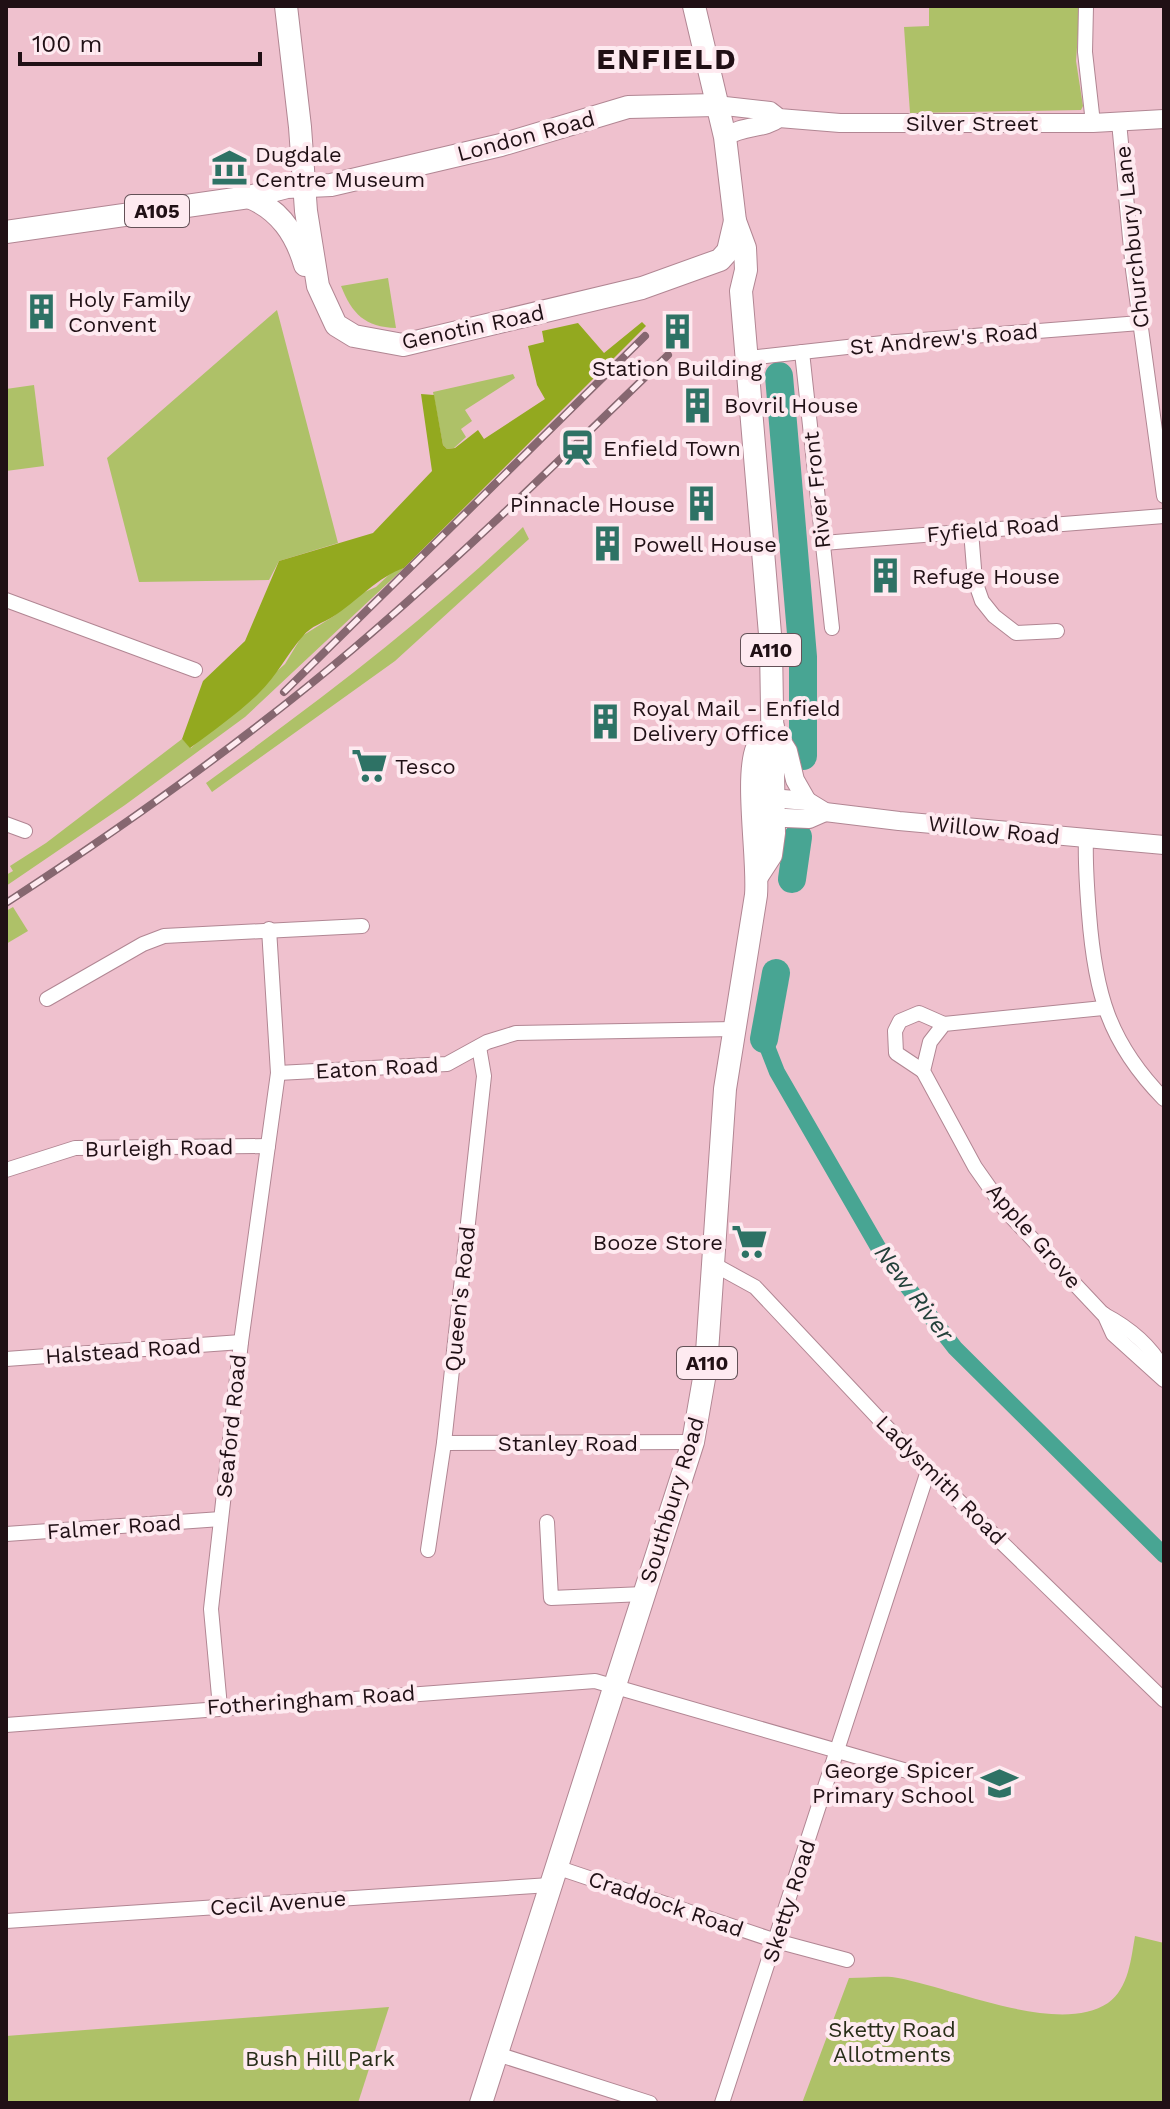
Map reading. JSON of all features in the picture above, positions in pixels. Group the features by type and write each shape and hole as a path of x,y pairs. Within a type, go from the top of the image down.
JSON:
{"main road":[{"name":"Genotin Road","path":"286,6 304,187 318,286 336,325 371,341 403,345 642,288 720,260"},
{"name":"Southbury Road","path":"481,2103 553,1876 606,1683 644,1594 693,1442 706,1367 725,1089 758,875 771,855 756,749 773,727 765,548 741,291 746,270 745,248 733,227 725,137 694,6"},
{"name":"London Road","path":"6,232 331,185 501,145 628,107 716,105"},
{"path":"249,197 282,218 294,236 308,274 318,286"},
{"path":"720,260 728,251 733,227"},
{"name":"Southbury Road","path":"720,260 741,291"}],"street":[{"path":"1086,6 1085,52 1093,123"},
{"name":"Silver Street","path":"716,105 770,111 779,118 840,123 1093,123 1164,119"},
{"name":"Silver Street","path":"725,137 743,127 770,125 779,118"},
{"name":"Churchbury Lane","path":"1119,122 1140,323 1157,389 1164,496"},
{"name":"St Andrew's Road","path":"749,358 1140,323"},
{"name":"River Front","path":"802,352 832,628"},
{"name":"Fyfield Road","path":"823,543 1164,516"},
{"path":"971,531 975,581 982,601 994,616 1016,633 1057,631"},
{"path":"6,600 195,670"},
{"path":"773,727 788,751 795,780 807,801"},
{"name":"Willow Road","path":"764,808 807,801 825,812 1164,845"},
{"name":"Willow Road","path":"764,808 809,819 825,812"},
{"path":"6,824 25,831"},
{"path":"1086,839 1091,943 1103,1008 1115,1037 1141,1076 1164,1099"},
{"path":"47,999 143,944 164,936 362,926"},
{"path":"268,1146 278,1073 269,929"},
{"name":"Apple Grove","path":"1103,1008 944,1024 919,1013 900,1021 895,1031 896,1053 923,1071 975,1167 1006,1211 1103,1314 1113,1334 1164,1380"},
{"path":"923,1071 930,1042 944,1024"},
{"name":"Eaton Road","path":"278,1073 419,1068 457,1061 479,1047 516,1033 734,1029"},
{"name":"Queen's Road","path":"428,1550 444,1443 484,1076 479,1047"},
{"name":"Burleigh Road","path":"6,1170 75,1148 268,1146"},
{"name":"Seaford Road","path":"220,1707 211,1609 241,1342 268,1146"},
{"name":"Ladysmith Road","path":"715,1265 755,1287 928,1471 1164,1700"},
{"name":"Apple Grove","path":"1103,1314 1122,1324 1157,1356 1164,1370"},
{"name":"Halstead Road","path":"6,1359 241,1342"},
{"name":"Stanley Road","path":"444,1443 693,1442"},
{"name":"Sketty Road","path":"722,2103 928,1471"},
{"name":"Falmer Road","path":"6,1534 221,1519"},
{"path":"547,1522 551,1598 644,1594"},
{"path":"606,1683 914,1773"},
{"name":"Fotheringham Road","path":"6,1725 220,1707 606,1683"},
{"name":"Cecil Avenue","path":"6,1921 553,1876"},
{"name":"Craddock Road","path":"553,1876 847,1960"},
{"path":"497,2054 650,2103"}],"green space":[{"path":"929,6 1080,6 1076,61 1081,110 910,113 904,27 929,26"},
{"path":"388,278 396,328 376,325 361,317 341,286"},
{"path":"277,310 338,543 279,561 269,580 139,582 107,458"},
{"path":"642,322 646,326 404,568 313,627 258,694 190,748 182,739 203,681 245,641 279,561 373,533 432,471 421,394 434,395 443,445 447,449 455,448 478,430 484,439 545,399 537,385 528,346 544,342 542,331 578,323 604,353"},
{"path":"513,374 515,378 465,410 472,421 461,429 466,437 454,448 447,449 443,445 433,392"},
{"path":"34,385 44,466 6,471 6,389"},
{"path":"523,527 529,539 395,661 212,792 206,783 369,660 448,595"},
{"path":"404,568 245,717 125,805 6,886 6,875 13,871 10,866 46,843 182,739 191,748 285,664 302,636 334,616 358,595 376,587 393,571"},
{"path":"13,907 28,931 6,944 6,911"},
{"name":"Sketty Road Allotments","path":"1135,1936 1164,1943 1164,2103 802,2103 849,1978 892,1977 1032,2012 1086,2012 1108,2003 1121,1989 1128,1972"},
{"name":"Bush Hill Park","path":"389,2007 358,2103 6,2103 6,2036"}],"waterway":[{"path":"779,376 803,657 803,756"},
{"path":"792,879 798,837"},
{"name":"New River","path":"764,1039 776,973"},
{"name":"New River","path":"764,1039 777,1072 882,1254 955,1348 1164,1555"}],"railway":[{"path":"284,692 645,336"},
{"path":"6,903 183,782 353,649 473,541 668,355"}],"place":[{"name":"Dugdale Centre Museum","path":"229,167"},
{"name":"Holy Family Convent","path":"42,312"},
{"name":"Station Building","path":"677,332"},
{"name":"Bovril House","path":"698,405"},
{"name":"Enfield Town","path":"577,448"},
{"name":"Pinnacle House","path":"701,504"},
{"name":"Powell House","path":"607,544"},
{"name":"Refuge House","path":"886,576"},
{"name":"Royal Mail - Enfield Delivery Office","path":"606,721"},
{"name":"Tesco","path":"369,766"},
{"name":"Booze Store","path":"749,1242"},
{"name":"George Spicer Primary School","path":"1000,1783"}],"district":[{"name":"ENFIELD","path":"667,58"}]}
